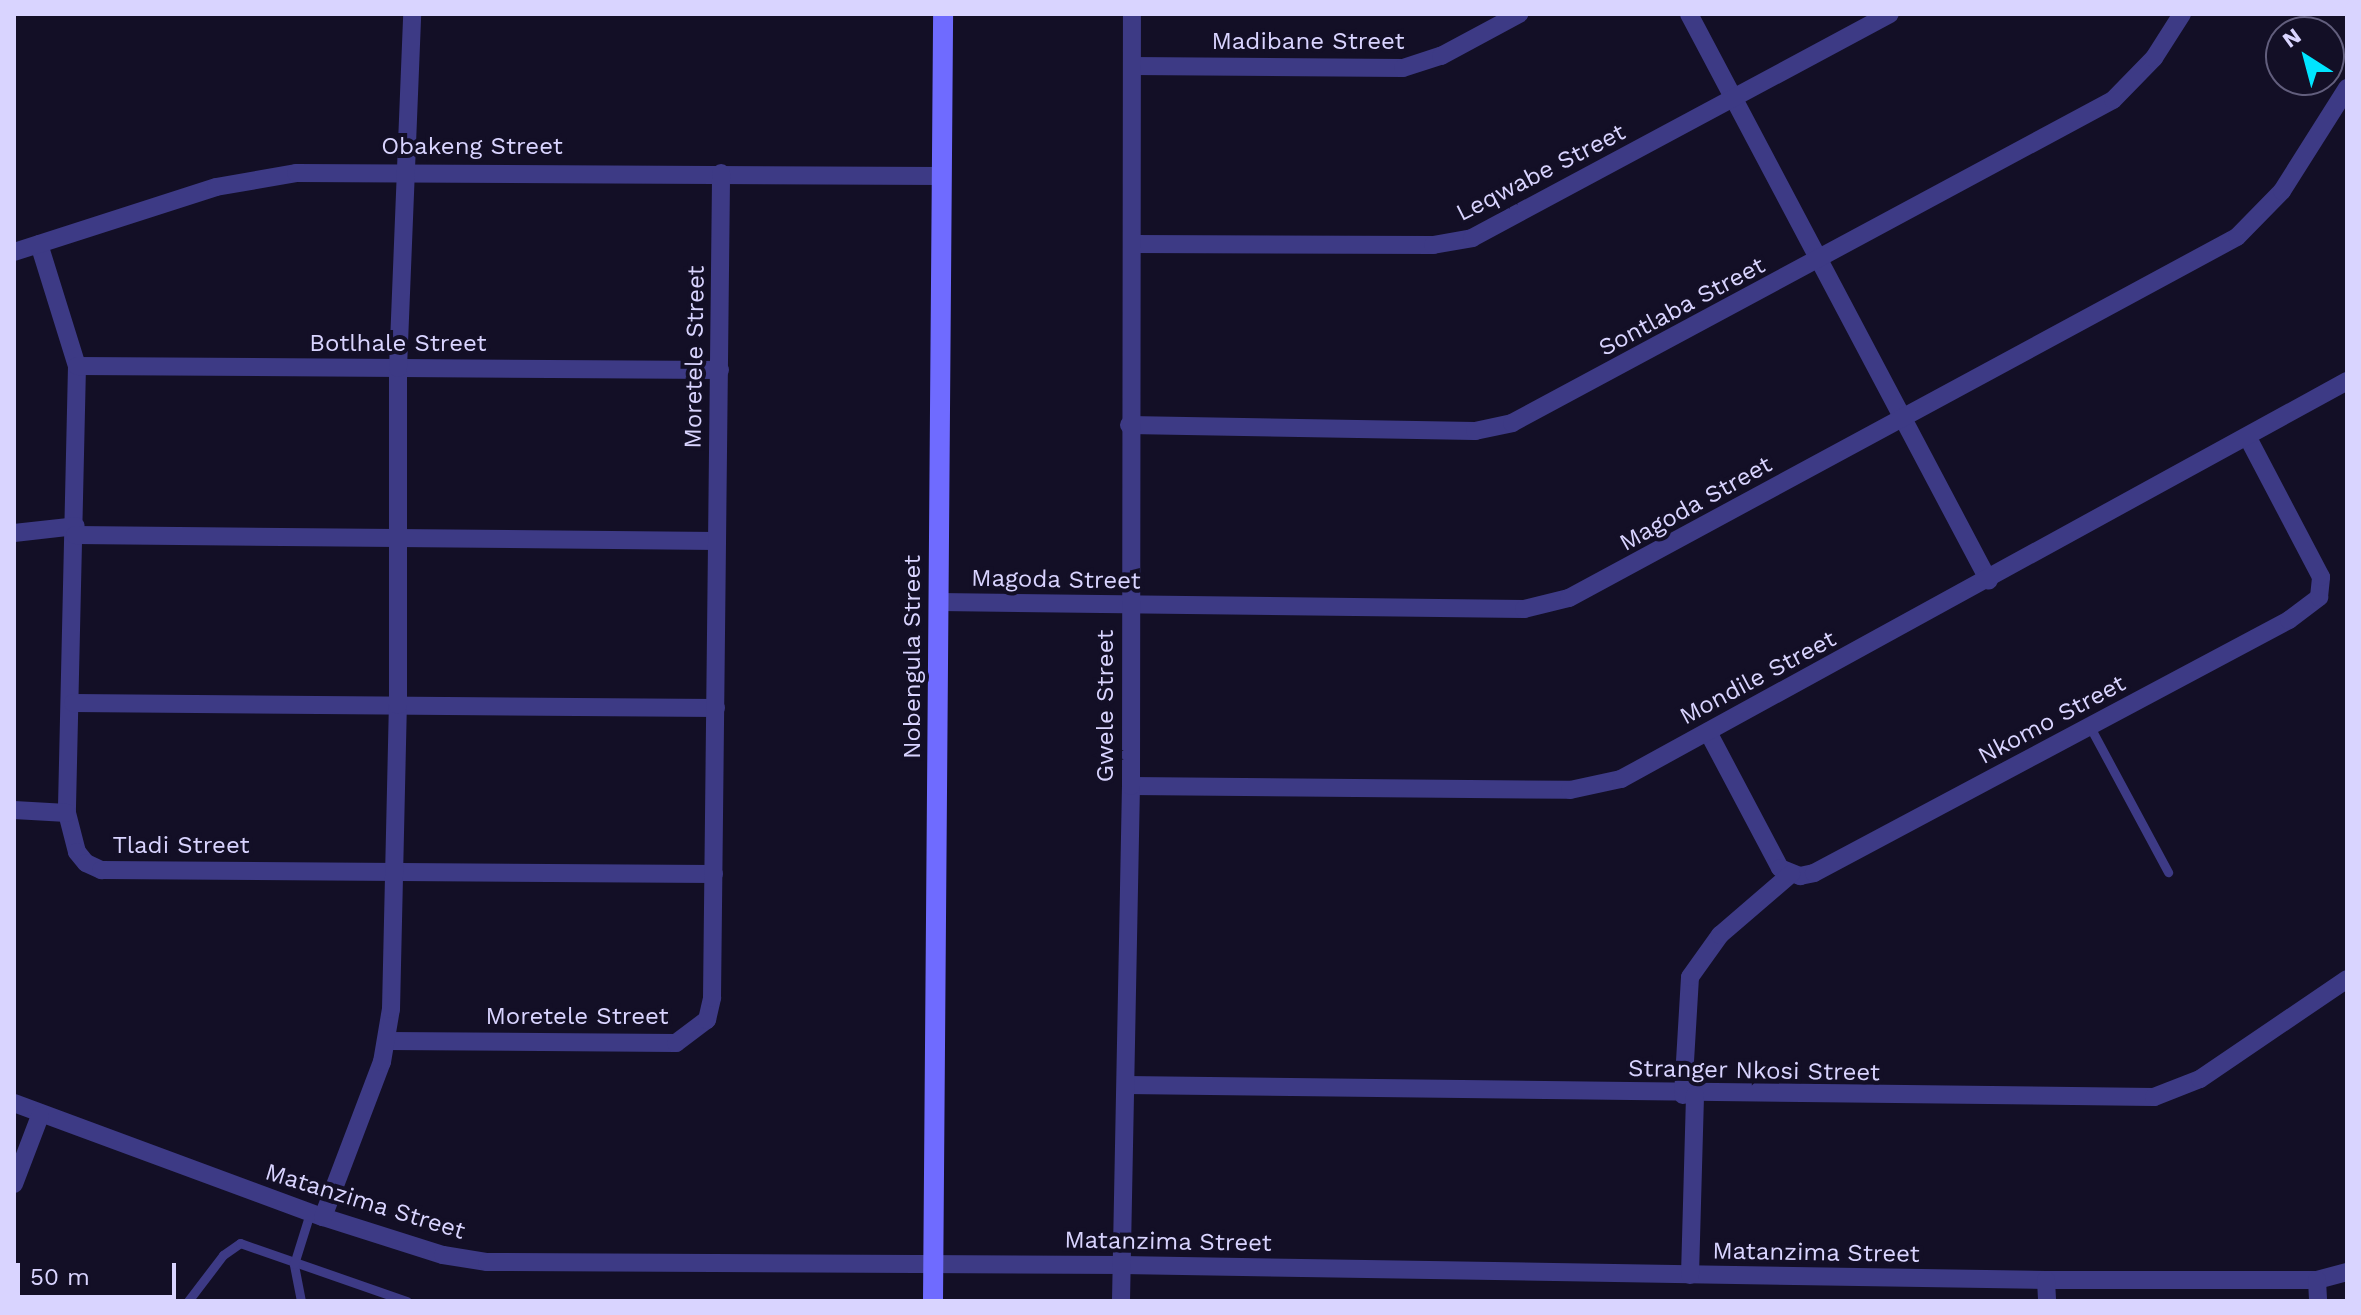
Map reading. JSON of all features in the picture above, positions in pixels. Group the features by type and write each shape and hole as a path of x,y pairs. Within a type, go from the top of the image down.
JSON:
{"street":[{"path":"317,1215 387,1041 398,705 398,368 412,14"},
{"name":"Nobengula Street","path":"933,1301 943,14"},
{"name":"Gwele Street","path":"1121,1301 1131,786 1129,425 1133,244 1132,14"},
{"name":"Madibane Street","path":"1132,66 1403,68 1441,56 1519,14"},
{"path":"1689,14 1822,260 1989,581"},
{"name":"Leqwabe Street","path":"1133,244 1452,244 1492,230 1890,14"},
{"name":"Sontlaba Street","path":"1129,425 1494,429 1527,417 2113,100 2154,58 2182,14"},
{"name":"Magoda Street","path":"939,602 1130,606 1546,606 1600,583 2237,237 2282,191 2347,88"},
{"name":"Obakeng Street","path":"14,252 261,176 404,169 942,176"},
{"name":"Moretele Street","path":"387,1041 676,1043 695,1034 707,1020 712,998 721,173"},
{"name":"Tladi Street","path":"39,244 77,366 73,703 67,813 77,852 101,870 714,874"},
{"name":"Botlhale Street","path":"77,366 720,370"},
{"name":"Mondile Street","path":"1131,786 1570,790 1621,779 1989,581 2347,381"},
{"name":"Nkomo Street","path":"1791,874 1814,873 2289,620 2319,597 2322,585 2314,562 2248,438"},
{"path":"14,533 76,530 237,536 717,541"},
{"path":"73,703 716,708"},
{"path":"1690,1275 1690,977 1720,935 1791,874 1771,855 1708,732"},
{"path":"14,810 67,813"},
{"name":"Stranger Nkosi Street","path":"1126,1085 1689,1095 2154,1097 2200,1079 2347,979"},
{"name":"Matanzima Street","path":"14,1103 40,1116 317,1215 443,1255 487,1262 1122,1265 2046,1280 2316,1295 2347,1272"},
{"path":"14,1184 40,1116"},
{"path":"2046,1280 2047,1301"}],"lane":[{"path":"2090,727 2168,872"},
{"path":"301,1301 294,1264 317,1215"},
{"path":"188,1301 223,1255 240,1243 407,1301"}]}
